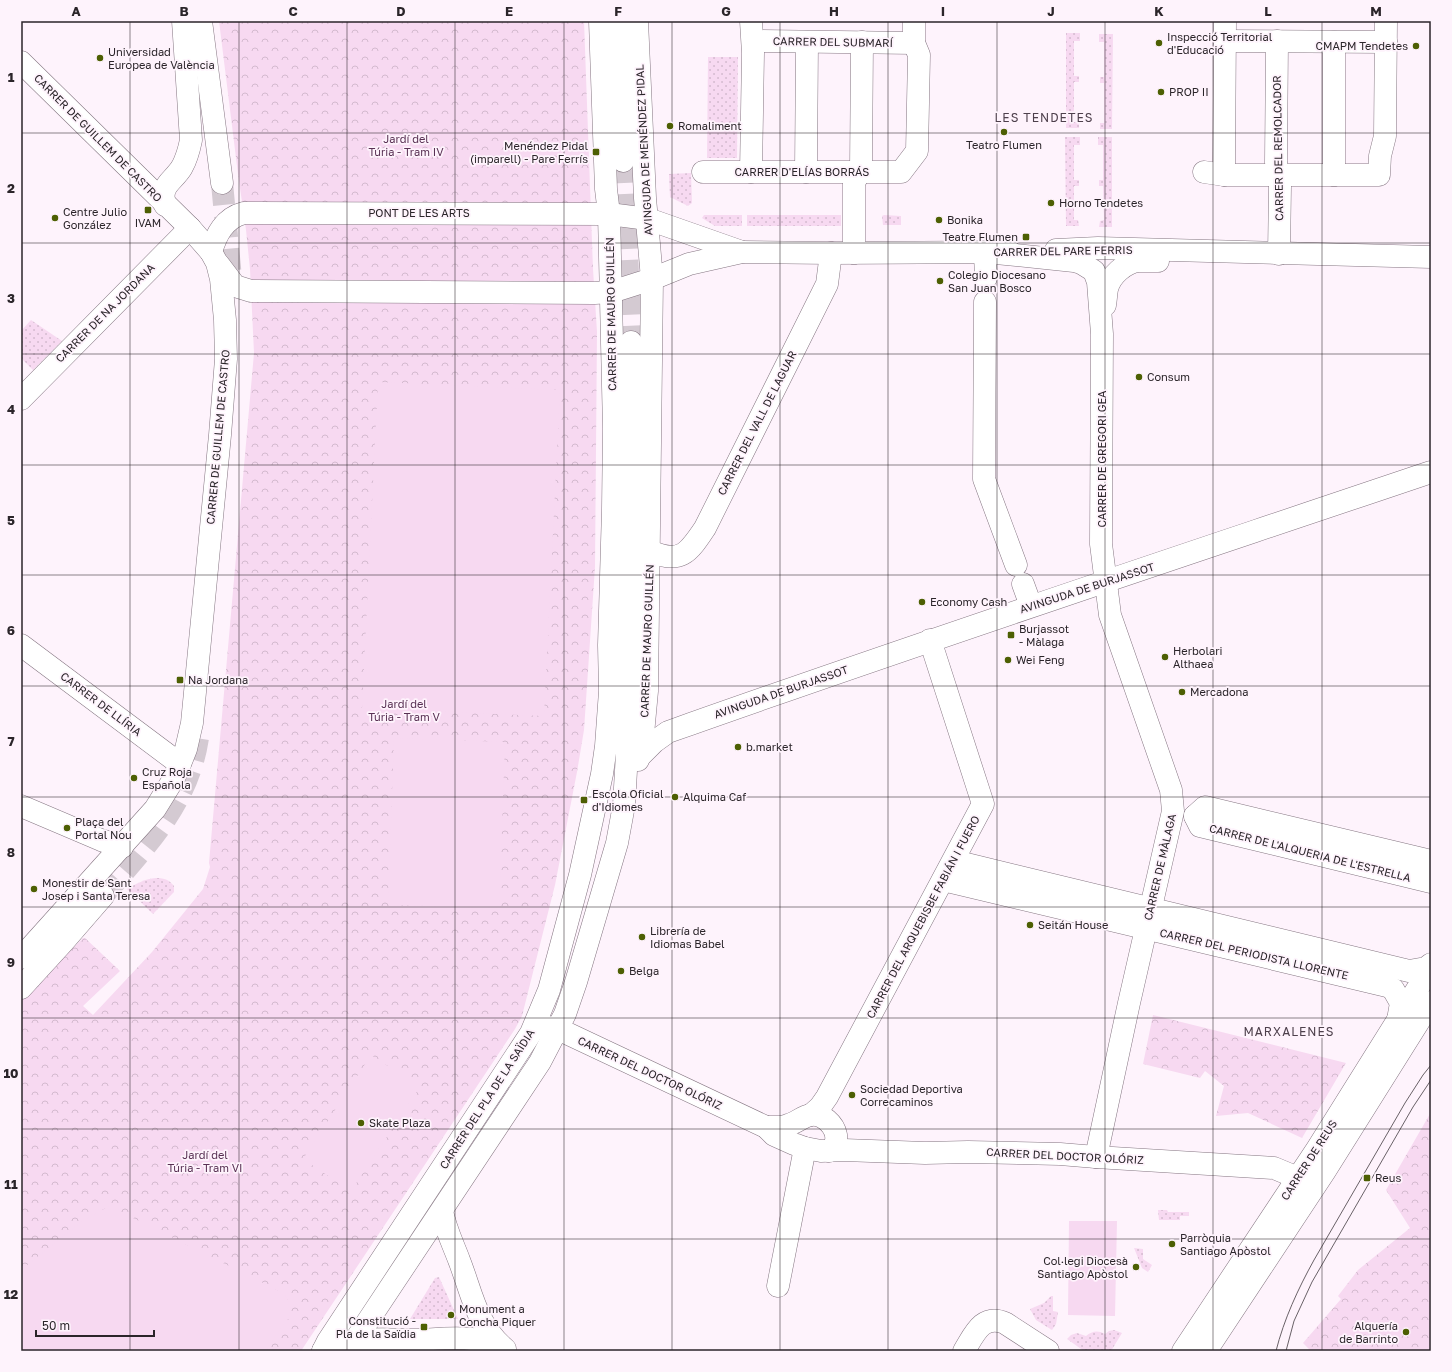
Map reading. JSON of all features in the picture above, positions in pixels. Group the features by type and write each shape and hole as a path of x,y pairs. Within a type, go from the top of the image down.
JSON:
{"street":[{"path":"165,205 162,197 164,189 181,168 188,154 191,140 183,21"},
{"path":"201,21 222,183"},
{"path":"600,21 606,189 600,214"},
{"name":"AVINGUDA DE MENÉNDEZ PIDAL","path":"617,21 623,161"},
{"name":"AVINGUDA DE MENÉNDEZ PIDAL","path":"637,21 645,191 652,280"},
{"path":"914,21 914,43"},
{"path":"751,172 752,31"},
{"name":"CARRER DEL SUBMARÍ","path":"752,31 807,42 914,43"},
{"path":"1225,31 1277,41 1334,42 1386,32 1385,136 1380,156 1379,175 1278,175 1214,173 1225,31"},
{"name":"CARRER DEL REMOLCADOR","path":"1277,41 1276,162 1280,186 1279,254"},
{"path":"806,172 807,42"},
{"path":"854,252 854,182 861,172 862,42"},
{"path":"1334,42 1334,175"},
{"name":"CARRER D'ELÍAS BORRÁS","path":"703,172 901,172 917,151 918,56 914,43"},
{"name":"CARRER DE GUILLEM DE CASTRO","path":"21,958 155,809 173,780 186,749 192,723 226,359 221,279 214,258 190,228 22,65"},
{"name":"PONT DE LES ARTS","path":"214,258 215,240 226,222 244,212 600,214 648,219"},
{"name":"CARRER DE MAURO GUILLÉN","path":"600,214 603,293 614,428 609,645 610,691 606,746 602,774"},
{"name":"CARRER DEL PARE FERRIS","path":"648,219 742,252"},
{"name":"CARRER DE NA JORDANA","path":"21,399 190,228"},
{"name":"CARRER DEL PARE FERRIS","path":"652,280 689,264 742,252 991,253 1098,248 1431,257"},
{"name":"CARRER DE GREGORI GEA","path":"1102,334 1107,289 1115,274 1132,263 1138,261 1158,261 1169,251"},
{"name":"CARRER DEL VALL DE LAGUAR","path":"650,551 660,556 674,558 686,553 696,542 705,528 827,284 831,253"},
{"path":"986,278 991,253"},
{"name":"CARRER DE GREGORI GEA","path":"991,253 1074,261 1081,263 1094,271 1098,282 1102,334 1101,544 1105,583"},
{"path":"214,258 235,286 251,291 603,293 652,280"},
{"name":"CARRER DE MAURO GUILLÉN","path":"626,791 639,757 644,730 647,692 650,551 652,280"},
{"path":"986,302 984,479 1031,606"},
{"name":"CARRER DE MAURO GUILLÉN","path":"626,791 632,457 631,342"},
{"name":"AVINGUDA DE BURJASSOT","path":"639,757 654,742 668,732 930,640 1105,583 1431,472"},
{"name":"CARRER DE MÀLAGA","path":"1096,1157 1129,1003 1173,811 1171,790 1110,615 1105,583"},
{"name":"CARRER DEL ARQUEBISBE FABIÁN I FUERO","path":"805,1117 820,1107 827,1097 983,804 930,640"},
{"name":"CARRER DE LLÍRIA","path":"21,644 180,764"},
{"name":"CARRER DEL PLA DE LA SAÏDIA","path":"323,1351 328,1341 533,1030 549,990 578,882 602,774"},
{"name":"CARRER DEL PLA DE LA SAÏDIA","path":"352,1346 540,1062 558,1030 576,982 615,849 622,819 626,791"},
{"path":"23,807 101,840 122,847"},
{"name":"CARRER DE L'ALQUERIA DE L'ESTRELLA","path":"1195,816 1206,807 1431,861"},
{"name":"CARRER DE L'ALQUERIA DE L'ESTRELLA","path":"1173,811 1195,816"},
{"name":"CARRER DE L'ALQUERIA DE L'ESTRELLA","path":"1195,816 1200,826 1431,882"},
{"name":"CARRER DEL PERIODISTA LLORENTE","path":"954,861 1148,919 1387,986 1393,989 1401,1003 1398,1020"},
{"name":"CARRER DEL PERIODISTA LLORENTE","path":"943,880 1409,971 1431,966"},
{"path":"21,988 103,896"},
{"name":"CARRER DE REUS","path":"1183,1351 1298,1178 1431,966"},
{"name":"CARRER DE REUS","path":"1206,1351 1325,1171 1431,1002"},
{"name":"CARRER DEL DOCTOR OLÓRIZ","path":"533,1030 543,1026 558,1030 766,1127 774,1135 800,1146 821,1151 1060,1154 1274,1168 1298,1178"},
{"path":"778,1286 800,1146 792,1139 795,1126 805,1117 818,1115 825,1118 835,1132 836,1140 833,1148 829,1151"},
{"name":"CARRER DEL DOCTOR OLÓRIZ","path":"766,1127 784,1126 805,1117"},
{"path":"442,1211 449,1235 481,1322 494,1339 508,1351"},
{"path":"964,1351 984,1324 990,1321 998,1320 1048,1351"},
{"name":"CARRER DEL PLA DE LA SAÏDIA","path":"323,1351 333,1346 352,1346 381,1339 468,1339 488,1345 500,1351"}],"green space":[{"path":"219,21 584,21 593,269 597,332 595,567 584,730 555,885 522,1016 515,1029 301,1351 21,1351 21,1000 83,938 85,938 120,971 83,1006 93,1015 152,952 203,889 210,867 209,863 254,353 250,269 246,230"},
{"path":"1066,33 1080,33 1080,41 1074,41 1074,76 1079,76 1079,82 1074,82 1074,122 1079,122 1079,128 1066,128"},
{"path":"1099,34 1113,34 1112,129 1100,129 1100,123 1104,123 1104,83 1100,83 1100,77 1104,77 1104,42 1099,42"},
{"path":"708,57 738,57 737,158 707,158"},
{"path":"1065,137 1080,137 1080,145 1074,145 1074,180 1079,180 1079,186 1074,186 1074,220 1078,220 1079,226 1066,226"},
{"path":"1098,137 1112,137 1112,227 1099,227 1100,221 1104,220 1103,186 1099,186 1099,180 1103,180 1103,145 1098,145"},
{"path":"691,173 692,203 688,206 670,197 669,174"},
{"path":"704,215 742,215 742,226 715,226 702,218"},
{"path":"747,215 841,215 841,226 747,226"},
{"path":"882,216 901,216 901,225 883,225"},
{"path":"31,320 62,341 33,370 21,358 21,331"},
{"path":"378,382 560,390 544,716 362,708"},
{"path":"394,738 505,742 499,908 388,905"},
{"path":"148,879 164,879 170,882 174,886 174,892 153,914 127,889"},
{"path":"1153,1015 1346,1063 1302,1138 1248,1113 1216,1116 1224,1086 1205,1071 1200,1078 1143,1064"},
{"name":"Skate Plaza","path":"371,1055 420,1087 351,1191 303,1159"},
{"path":"1431,1112 1431,1351 1307,1351 1309,1349 1303,1343 1341,1299 1338,1296 1358,1270 1410,1228 1386,1190"},
{"path":"109,1206 283,1293 291,1304 288,1319 265,1351 21,1351 21,1270 81,1222"},
{"path":"1158,1210 1167,1210 1168,1212 1189,1212 1189,1216 1180,1216 1180,1220 1159,1220"},
{"path":"1069,1221 1117,1221 1115,1316 1068,1315"},
{"path":"1134,1248 1143,1249 1143,1259 1152,1265 1148,1272 1142,1268"},
{"path":"439,1277 458,1319 410,1319 435,1278"},
{"path":"1051,1296 1053,1296 1053,1311 1058,1312 1056,1324 1052,1330 1036,1320 1030,1309 1044,1303"},
{"path":"1114,1330 1122,1333 1111,1351 1084,1351 1067,1339 1071,1335 1077,1333 1086,1336 1093,1332 1105,1334"}],"tunnel":[{"path":"623,161 631,342"},
{"path":"222,183 232,289"},
{"path":"103,896 151,840 177,800 187,779 194,756 199,730"}],"tram line":[{"path":"1276,1351 1283,1327 1302,1282 1405,1103 1431,1065"},
{"path":"1286,1351 1294,1321 1312,1282 1413,1107 1431,1080"}],"place":[{"name":"Inspecció Territorial d'Educació","path":"1159,43"},
{"name":"CMAPM Tendetes","path":"1416,46"},
{"name":"Universidad Europea de València","path":"100,58"},
{"name":"PROP II","path":"1161,92"},
{"name":"Romaliment","path":"670,126"},
{"name":"Teatro Flumen","path":"1004,132"},
{"name":"Menéndez Pidal (imparell) - Pare Ferrís","path":"596,152"},
{"name":"Horno Tendetes","path":"1051,203"},
{"name":"IVAM","path":"148,210"},
{"name":"Centre Julio González","path":"55,218"},
{"name":"Bonika","path":"939,220"},
{"name":"Teatre Flumen","path":"1026,237"},
{"name":"Colegio Diocesano San Juan Bosco","path":"940,281"},
{"name":"Consum","path":"1139,377"},
{"name":"Economy Cash","path":"922,602"},
{"name":"Burjassot - Màlaga","path":"1011,635"},
{"name":"Herbolari Althaea","path":"1165,657"},
{"name":"Wei Feng","path":"1008,660"},
{"name":"Na Jordana","path":"180,680"},
{"name":"Mercadona","path":"1182,692"},
{"name":"b.market","path":"738,747"},
{"name":"Cruz Roja Española","path":"134,778"},
{"name":"Alquima Caf","path":"675,797"},
{"name":"Escola Oficial d'Idiomes","path":"584,800"},
{"name":"Plaça del Portal Nou","path":"67,828"},
{"name":"Monestir de Sant Josep i Santa Teresa","path":"34,889"},
{"name":"Seitán House","path":"1030,925"},
{"name":"Librería de Idiomas Babel","path":"642,937"},
{"name":"Belga","path":"621,971"},
{"name":"Sociedad Deportiva Correcaminos","path":"852,1095"},
{"name":"Skate Plaza","path":"361,1123"},
{"name":"Reus","path":"1367,1178"},
{"name":"Parròquia Santiago Apòstol","path":"1172,1244"},
{"name":"Col·legi Diocesà Santiago Apòstol","path":"1136,1267"},
{"name":"Monument a Concha Piquer","path":"451,1315"},
{"name":"Constitució - Pla de la Saïdia","path":"424,1327"},
{"name":"Alquería de Barrinto","path":"1406,1332"}],"district":[{"name":"LES TENDETES","path":"1044,118"},
{"name":"MARXALENES","path":"1289,1032"}],"park label":[{"name":"Jardí del Túria - Tram IV","path":"406,145"},
{"name":"Jardí del Túria - Tram V","path":"404,710"},
{"name":"Jardí del Túria - Tram VI","path":"205,1161"}]}
